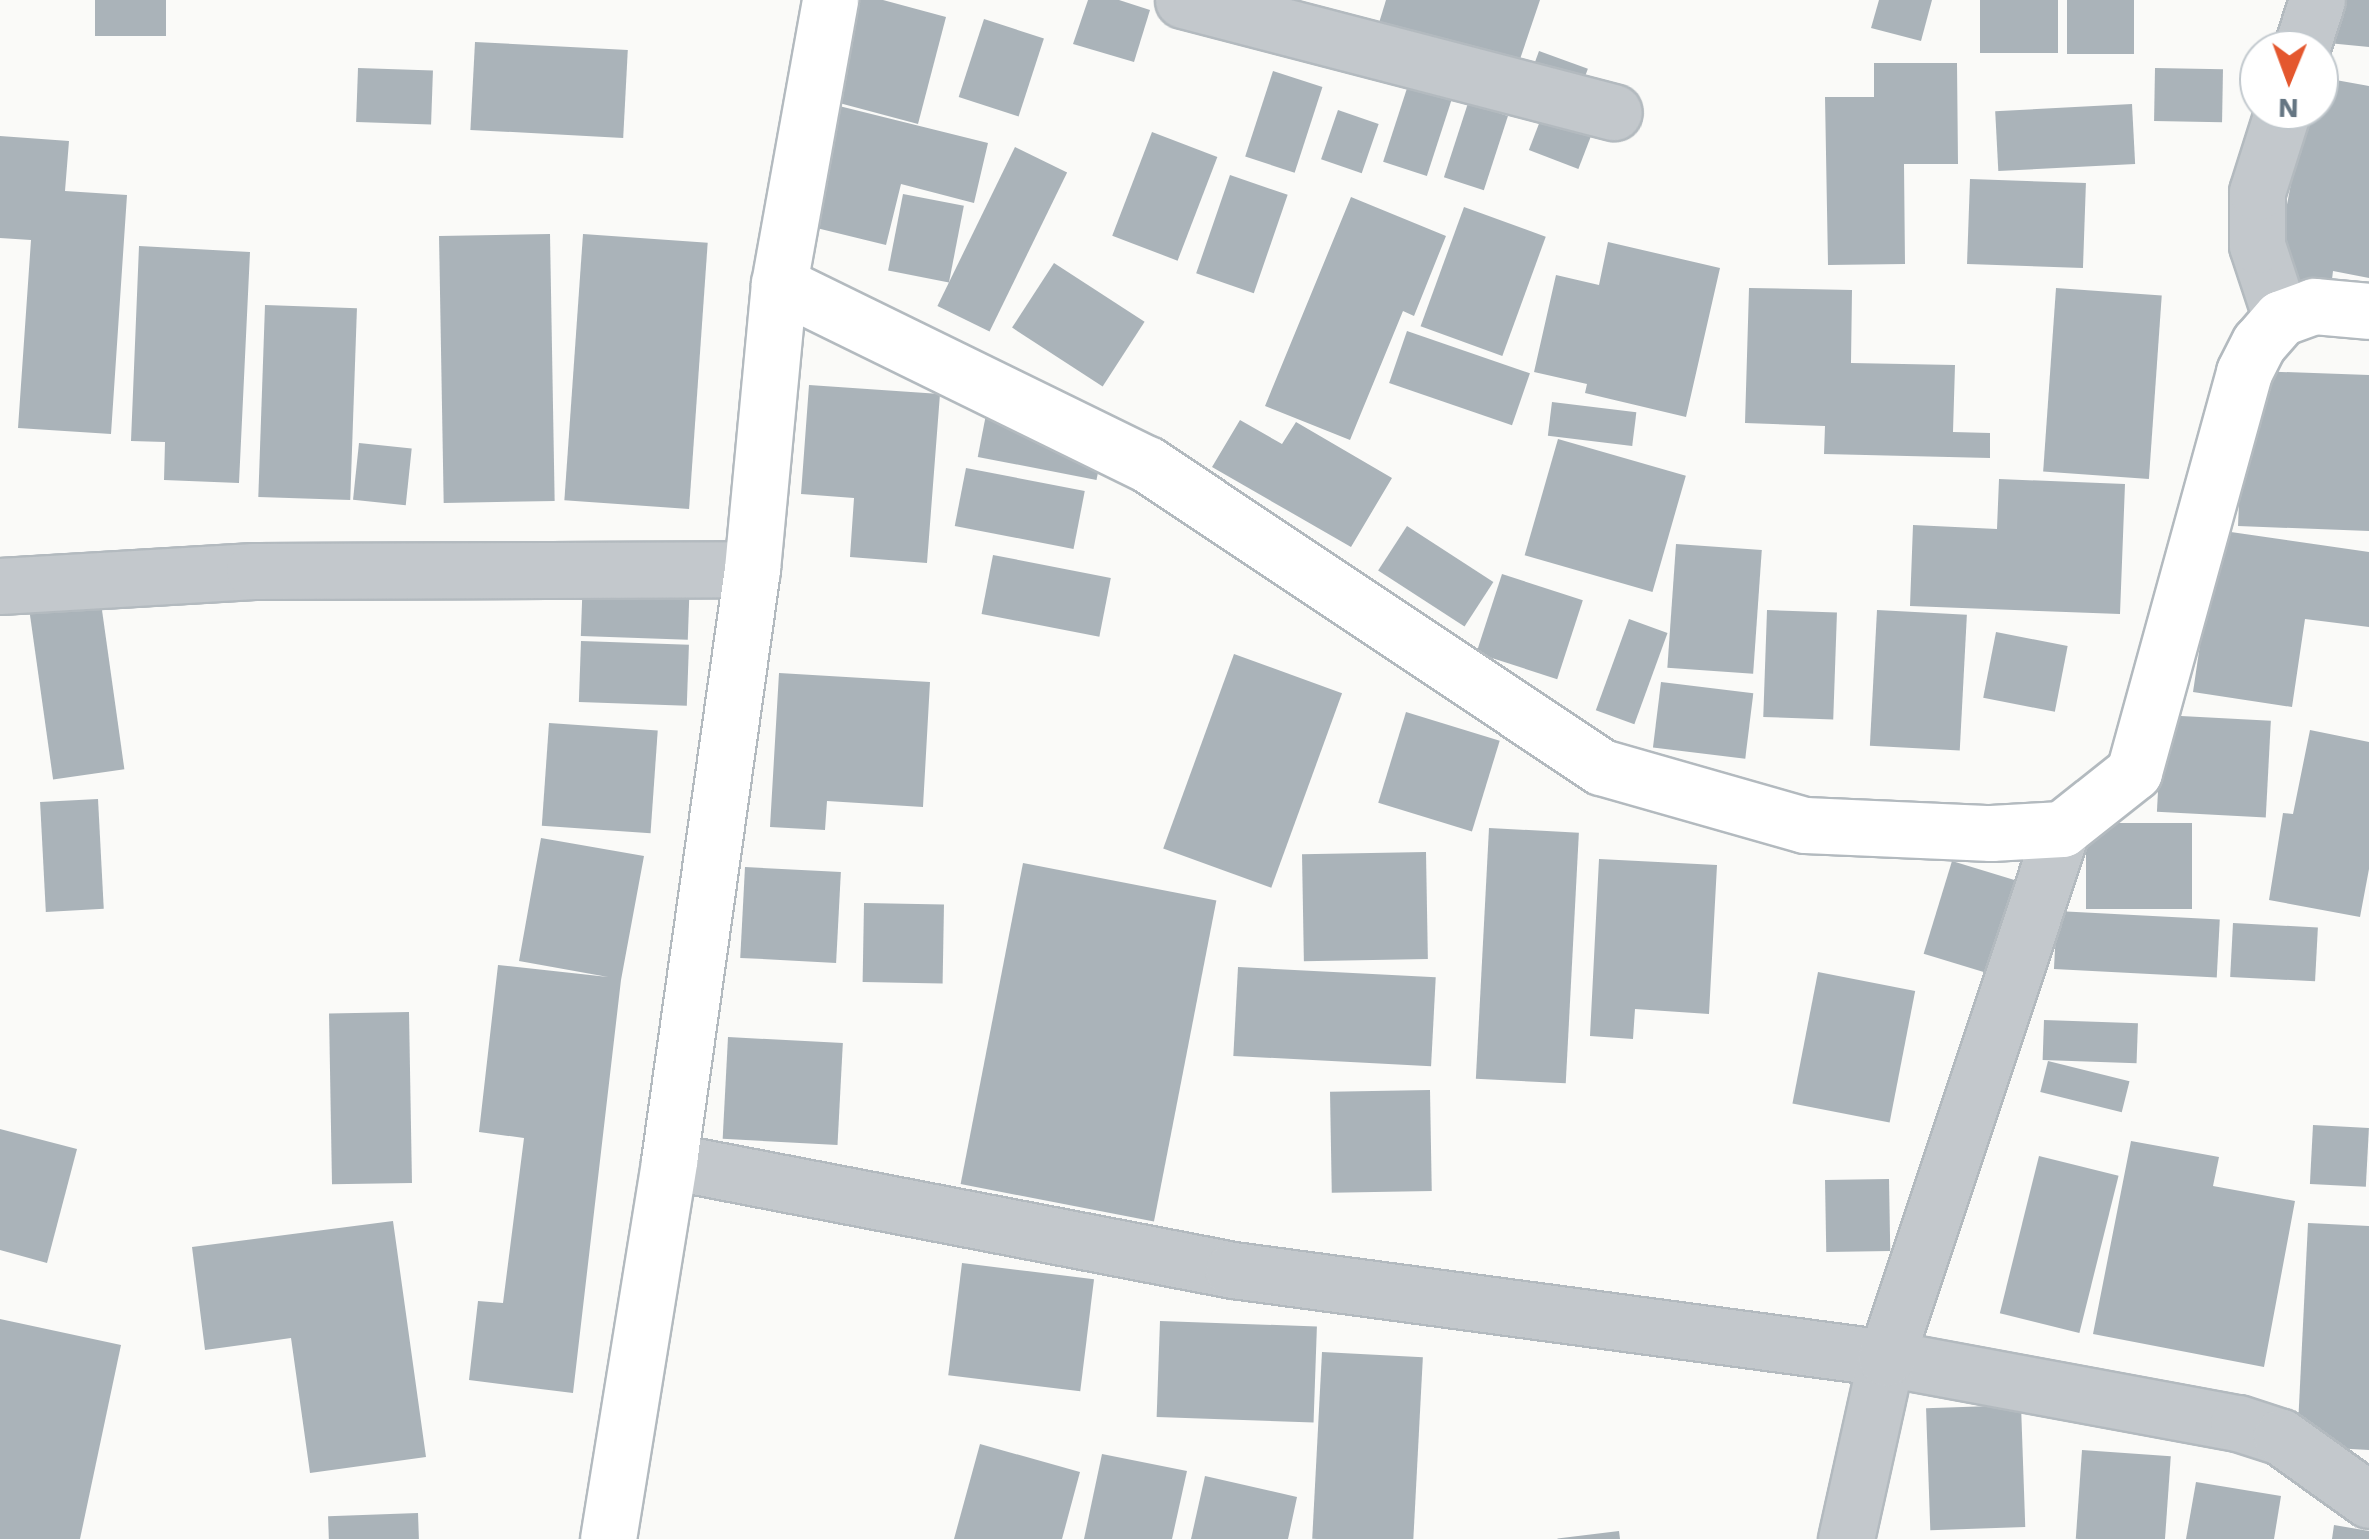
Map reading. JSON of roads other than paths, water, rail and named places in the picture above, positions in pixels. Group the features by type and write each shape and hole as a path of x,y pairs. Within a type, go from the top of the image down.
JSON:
{"street":[{"path":"608,1539 669,1161 752,568 780,284 830,0"},
{"path":"1183,0 1614,112"},
{"path":"2307,30 2317,0"},
{"path":"2277,130 2257,192 2257,245 2281,318"},
{"path":"780,284 1147,464 1601,767 1805,825 1991,833 2062,829"},
{"path":"1846,1539 1886,1358 2062,829 2134,772 2244,372 2259,344 2281,318 2314,306 2369,310"},
{"path":"0,586 254,571 752,568"},
{"path":"669,1161 1233,1270 1886,1358 2238,1424 2281,1437 2369,1500"}]}
